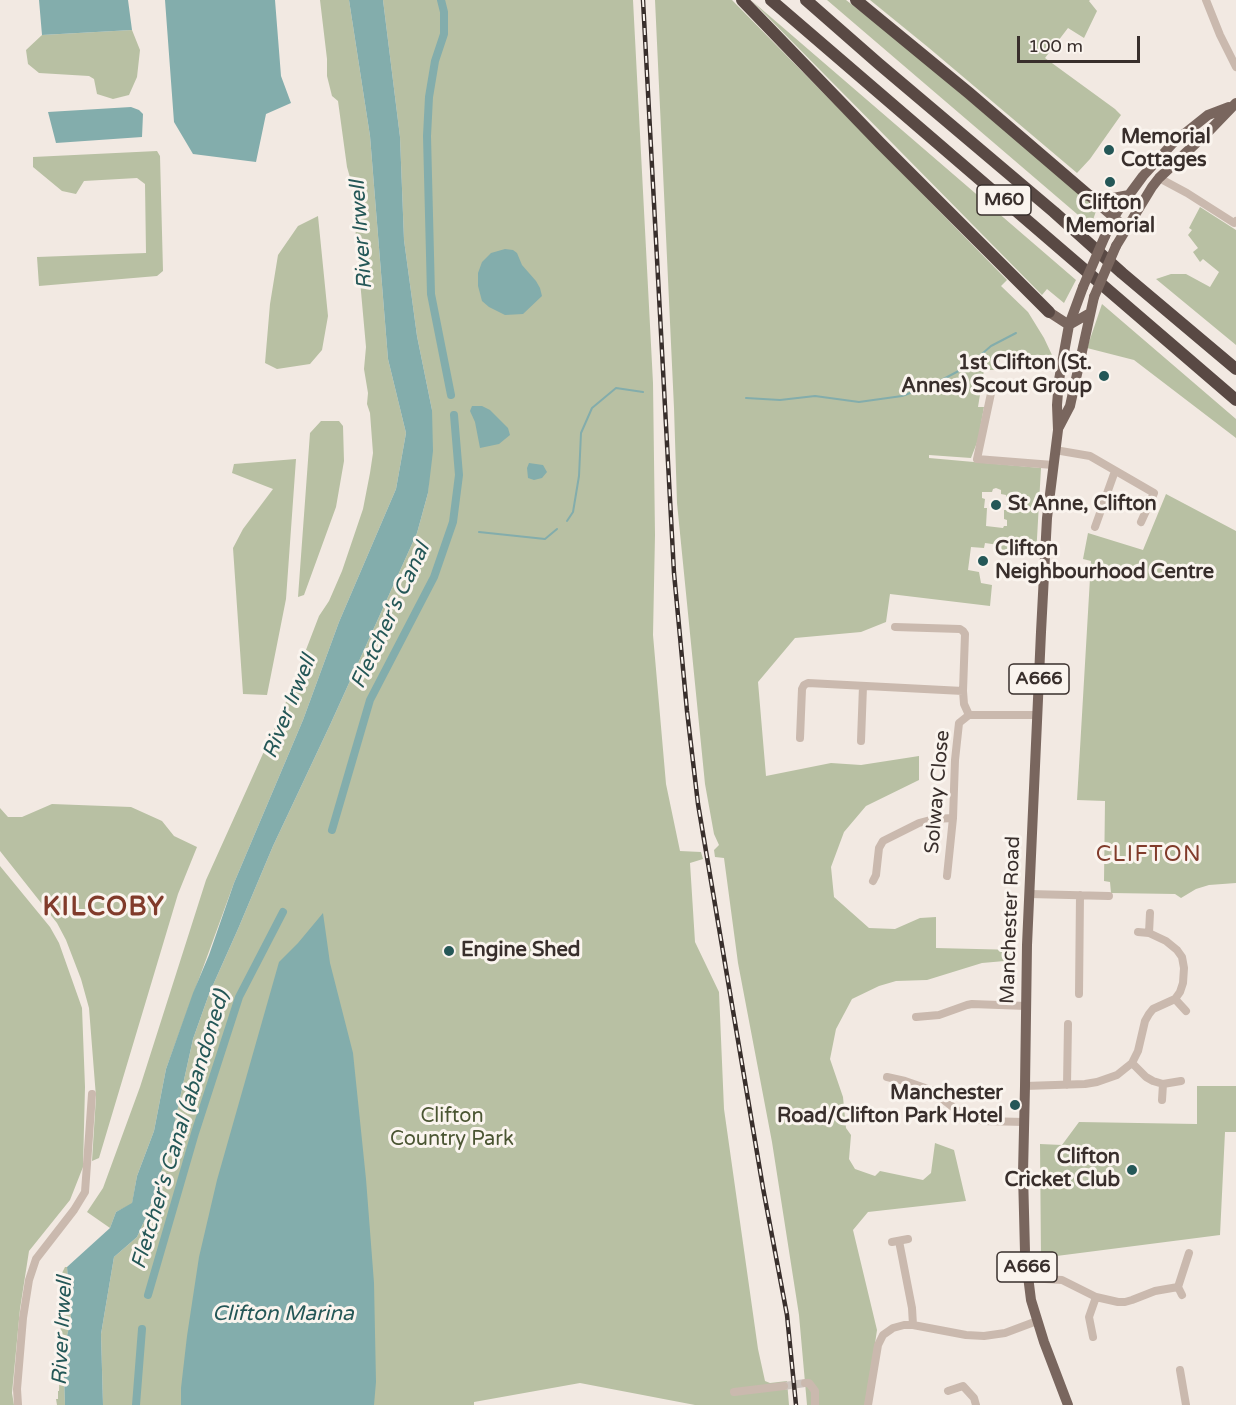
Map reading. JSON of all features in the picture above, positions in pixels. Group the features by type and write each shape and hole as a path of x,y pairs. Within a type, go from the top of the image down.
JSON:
{"highway":[{"name":"M60","path":"742,0 880,143 1049,312"},
{"name":"M60","path":"771,0 1236,400"},
{"name":"M60","path":"806,0 1236,369"},
{"path":"856,0 1088,195"}],"main road":[{"name":"A666","path":"1119,241 1159,178 1234,104"},
{"name":"A666","path":"1114,218 1129,195 1173,143 1208,115 1234,104"},
{"path":"1088,195 1108,199 1129,195"},
{"path":"1088,195 1119,223 1121,229 1119,241"},
{"name":"Manchester Road","path":"1068,1405 1036,1321 1028,1278 1023,1215 1027,945 1044,563 1058,430 1059,380 1069,325 1083,287 1114,218"},
{"name":"Manchester Road","path":"1058,430 1070,406 1095,297 1119,241"},
{"path":"1049,312 1069,325 1090,313"}],"street":[{"path":"1206,0 1236,68"},
{"path":"1159,178 1234,223 1236,221"},
{"path":"993,384 977,459 1053,465"},
{"path":"1055,450 1090,456 1154,493 1141,522"},
{"path":"1095,526 1115,471"},
{"path":"895,627 960,629 963,631 965,634 963,691 964,704 969,715 1037,715"},
{"path":"800,738 802,689 808,683 963,691"},
{"path":"861,741 863,686"},
{"name":"Solway Close","path":"947,876 959,723 969,715"},
{"path":"873,881 876,875 879,848 883,842 919,823 953,818"},
{"path":"1029,894 1109,896"},
{"path":"1079,994 1080,895"},
{"path":"1149,933 1150,913"},
{"path":"1025,1086 1085,1084 1107,1079 1132,1064 1138,1051 1145,1021 1153,1010 1174,999 1180,992 1184,968 1182,957 1166,940 1149,933 1138,932"},
{"path":"1174,999 1186,1011"},
{"path":"916,1017 939,1015 972,1004 1026,1006"},
{"path":"1067,1084 1072,1038 1068,1024"},
{"path":"1132,1064 1146,1077 1163,1084 1181,1082"},
{"path":"887,1077 931,1090 958,1111 983,1121 1023,1122"},
{"path":"1162,1100 1163,1084"},
{"path":"18,1405 22,1318 29,1280 36,1259 85,1192 92,1095"},
{"path":"900,1241 913,1325"},
{"path":"1028,1278 1062,1280 1096,1297 1125,1302 1155,1291 1180,1291 1189,1252"},
{"path":"1093,1337 1089,1317 1096,1297"},
{"path":"868,1405 879,1341 893,1328 913,1325 984,1336 1005,1332 1036,1321"},
{"path":"1180,1370 1186,1405"},
{"path":"805,1383 809,1383 815,1391 815,1405"},
{"path":"734,1392 784,1386"},
{"path":"948,1391 963,1386 974,1398 976,1405"}],"green space":[{"path":"320,0 349,0 370,136 388,359 406,433 396,489 339,622 303,720 234,883 166,1069 154,1131 137,1176 132,1204 116,1212 110,1228 87,1212 103,1188 140,1087 206,880 284,707 319,616 329,601 342,571 363,509 370,473 373,453 364,369 366,347 351,181 338,101 332,96 327,76"},
{"name":"Clifton Country Park","path":"383,0 633,0 653,383 655,535 653,635 666,784 680,851 701,852 703,859 690,863 695,942 719,992 724,1109 758,1349 765,1381 770,1383 787,1381 789,1405 695,1405 580,1383 474,1402 474,1405 103,1405 101,1334 114,1257 137,1237 147,1215 169,1148 193,1039 209,994 273,846 417,533 428,493 432,410 417,336 404,240 400,137"},
{"path":"655,0 732,0 1007,280 1001,286 1028,312 1052,355 1001,355 997,370 984,370 978,407 984,407 978,440 971,458 929,455 929,458 1041,468 1036,556 999,552 999,545 985,543 984,548 971,547 968,570 979,572 981,583 992,585 990,606 890,594 886,622 861,632 795,638 758,682 766,776 831,763 861,765 919,756 919,780 866,806 844,832 831,867 834,897 869,928 895,929 920,918 936,917 936,948 1017,950 1016,960 982,963 927,980 896,981 879,986 852,999 836,1029 830,1059 843,1097 846,1128 851,1135 849,1159 855,1169 875,1176 880,1171 923,1180 931,1173 935,1143 954,1150 966,1201 868,1212 853,1230 877,1330 866,1405 807,1405 799,1315 772,1142 738,963 724,858 715,857 714,850 719,845 714,834 705,784 677,503","holes":["996,488 1001,490 1001,494 1006,495 1007,510 1004,510 1004,519 1007,520 1007,526 1003,528 986,526 987,508 984,508 985,499 982,498 982,492 992,492"]},
{"path":"751,0 1076,280 1064,303 1047,289 1042,295"},
{"path":"827,0 846,0 1097,208 1091,226"},
{"path":"870,0 1090,0 1097,11 1084,38 1068,28 1045,58 1121,115 1090,159 1077,173"},
{"path":"132,30 140,50 137,77 129,95 113,99 97,94 94,79 89,76 39,73 28,64 26,50 42,35"},
{"path":"157,151 160,156 163,271 157,276 39,286 37,257 146,253 145,184 137,178 84,181 76,194 62,191 33,167 33,157"},
{"path":"1200,207 1236,230 1236,345 1156,279 1171,274 1186,274 1210,287 1219,272 1203,259 1200,262 1193,252 1198,248 1188,235 1192,230 1189,228"},
{"path":"318,216 328,316 322,350 310,364 277,369 265,363 270,304 278,255 298,226"},
{"path":"1102,304 1236,419 1236,438 1134,360 1087,348"},
{"path":"321,421 339,421 343,426 344,461 336,507 304,595 298,597 310,433"},
{"path":"296,459 286,599 267,695 243,694 233,548 243,529 273,489 232,473 234,464"},
{"path":"1166,494 1236,531 1236,883 1209,885 1196,889 1181,898 1175,894 1111,893 1110,882 1104,881 1105,801 1077,800 1091,561 1083,559 1088,533 1143,550"},
{"path":"52,804 131,807 162,821 174,836 197,847 178,894 99,1158 92,1161 96,1097 89,1008 81,979 57,923 0,851 0,808 8,817 22,817"},
{"path":"0,866 50,927 59,943 82,1008 85,1087 83,1167 70,1200 29,1251 20,1309 12,1393 14,1405 0,1405"},
{"name":"Clifton Cricket Club","path":"1197,1086 1236,1086 1236,1132 1225,1132 1220,1235 1041,1258 1040,1144 1062,1145 1079,1122 1197,1124"},
{"path":"67,1267 71,1320 63,1351 65,1405 57,1405 62,1273"}],"water":[{"path":"39,0 128,0 132,30 42,35"},
{"path":"165,0 275,0 281,76 291,103 266,114 256,162 193,154 174,122"},
{"path":"349,0 383,0 400,137 404,240 417,336 432,410 433,451 428,493 417,533 273,846 209,994 193,1039 169,1148 147,1215 137,1237 114,1257 101,1334 103,1405 65,1405 63,1351 71,1320 67,1267 110,1228 116,1212 132,1203 137,1176 154,1131 166,1069 193,993 234,883 303,720 339,622 396,489 406,433 388,359 370,136"},
{"path":"131,107 143,114 142,137 56,143 48,112"},
{"path":"505,249 517,253 522,265 540,288 542,296 523,314 505,315 482,301 478,286 478,273 482,262 491,253"},
{"path":"472,406 482,406 490,410 508,428 510,435 499,444 480,448 475,422 470,411"},
{"path":"529,463 543,465 547,472 542,478 534,480 528,478"},
{"name":"Clifton Marina","path":"323,913 330,963 353,1053 374,1283 376,1382 374,1405 181,1405 187,1336 199,1257 217,1180 279,962"}],"waterway":[{"name":"Fletcher's Canal","path":"441,0 444,12 444,34 435,61 429,97 427,136 431,294 451,395"},
{"path":"746,398 780,400 815,396 859,402 902,396 934,384 968,366 991,346 1016,333"},
{"path":"567,521 573,512 579,476 581,433 592,408 616,388 643,392"},
{"name":"Fletcher's Canal","path":"332,830 370,700 434,577 453,522 459,475 454,415"},
{"path":"479,532 545,539 557,529"},
{"name":"Fletcher's Canal (abandoned)","path":"148,1295 195,1133 239,997 283,912"},
{"name":"Fletcher's Canal (abandoned)","path":"136,1405 142,1329"}],"tunnel":[{"path":"784,1386 805,1383"}],"railway":[{"path":"643,0 674,573 687,711 698,804 763,1188 787,1315 796,1405"}],"place":[{"name":"Memorial Cottages","path":"1109,150"},
{"name":"Clifton Memorial","path":"1110,182"},
{"name":"1st Clifton (St. Annes) Scout Group","path":"1104,376"},
{"name":"St Anne, Clifton","path":"996,505"},
{"name":"Clifton Neighbourhood Centre","path":"983,561"},
{"name":"Engine Shed","path":"449,951"},
{"name":"Manchester Road/Clifton Park Hotel","path":"1015,1105"},
{"name":"Clifton Cricket Club","path":"1132,1170"}],"district":[{"name":"CLIFTON","path":"1149,855"},
{"name":"KILCOBY","path":"104,908"}],"water label":[{"name":"River Irwell","path":"362,235"},
{"name":"River Irwell","path":"290,707"},
{"name":"River Irwell","path":"63,1331"}]}
